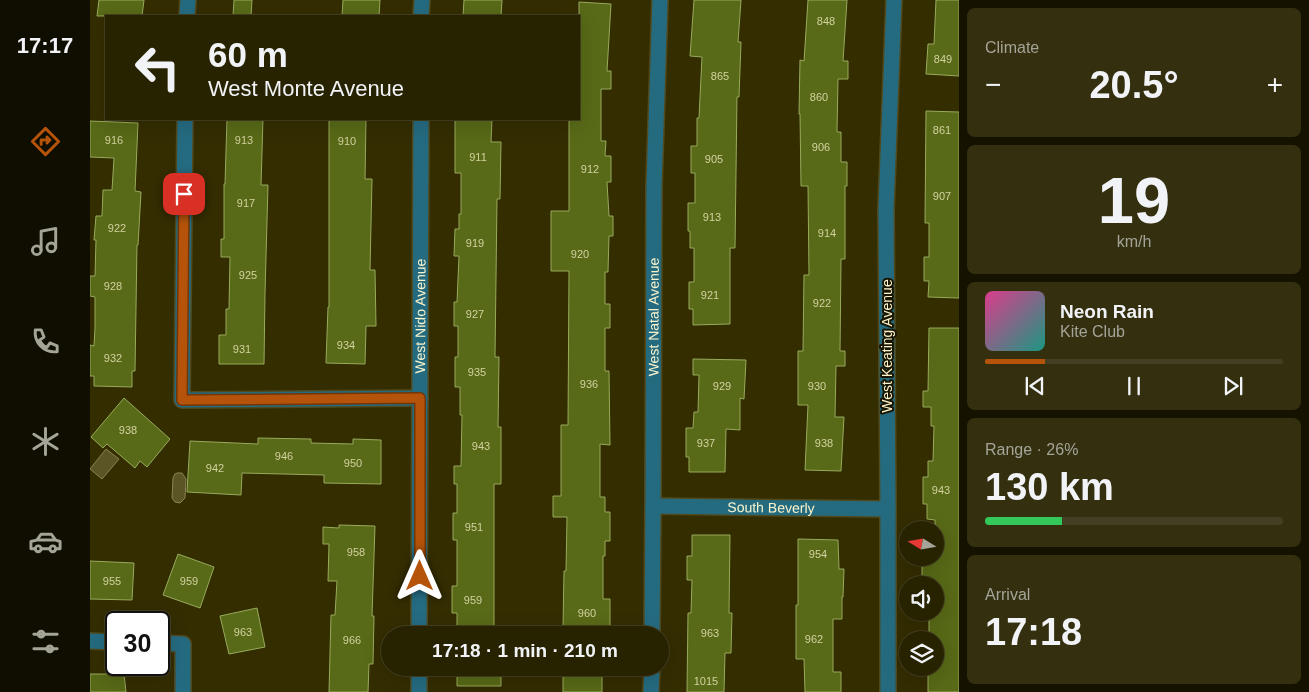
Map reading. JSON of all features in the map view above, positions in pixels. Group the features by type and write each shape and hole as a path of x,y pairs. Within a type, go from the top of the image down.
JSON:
{"street":[{"path":"187,15 188,0"},
{"path":"421,15 422,0"},
{"name":"West Natal Avenue","path":"652,626 654,186 660,0"},
{"name":"West Keating Avenue","path":"888,692 886,209 894,0"},
{"path":"185,120 182,400 420,398"},
{"name":"West Nido Avenue","path":"420,120 420,626"},
{"name":"South Beverly","path":"654,506 888,509"},
{"path":"90,641 105,642"},
{"path":"170,643 183,644 182,692"},
{"path":"419,676 419,692"},
{"path":"651,692 652,676"}],"shaded area":[{"path":"106,449 119,459 102,479 90,469"},
{"path":"177,473 182,473 186,479 185,498 180,503 175,502 172,498 173,478"}],"building":[{"path":"99,0 144,0 142,15 97,16"},
{"path":"234,0 252,0 251,15 233,15"},
{"path":"343,0 380,0 379,15 342,15"},
{"path":"464,0 502,0 501,15 463,15"},
{"path":"694,0 741,0 738,42 741,42 739,97 737,97 735,248 730,248 730,324 693,325 693,309 689,309 689,282 694,282 694,248 690,248 688,203 695,203 695,173 691,173 691,146 697,146 697,118 699,118 702,57 690,56"},
{"path":"808,0 847,0 843,61 848,61 848,79 838,79 837,132 841,132 841,162 847,162 847,186 845,186 845,259 841,259 840,351 845,351 845,366 836,366 835,417 844,417 841,471 805,470 808,405 798,405 798,351 803,351 804,275 809,275 808,186 801,186 799,114 800,60 804,61"},
{"path":"936,0 959,0 959,76 926,74 928,44 934,44"},
{"path":"579,2 611,4 607,71 611,71 611,89 601,89 601,141 606,141 605,156 611,156 611,182 607,182 609,216 613,216 613,236 609,236 608,272 605,272 605,304 610,304 610,328 605,328 605,371 609,371 610,445 600,444 600,497 605,497 605,512 610,512 610,541 605,541 605,556 603,556 603,599 610,599 610,626 563,626 567,517 553,517 553,496 561,496 561,425 568,425 569,271 551,271 551,211 569,211 569,120 580,120"},
{"path":"926,111 959,112 959,298 928,297 929,281 924,281 924,257 929,257 929,223 925,223"},
{"path":"227,120 263,120 261,185 268,185 264,364 219,364 219,335 226,335 226,309 229,309 230,257 221,257 221,239 224,239"},
{"path":"329,120 366,120 365,179 372,179 370,270 375,270 376,326 366,326 365,364 326,363 329,307"},
{"path":"455,120 492,120 491,142 501,142 500,199 497,199 495,357 499,357 498,427 501,427 501,484 494,484 494,626 457,626 457,613 452,613 452,586 457,586 457,540 453,540 453,513 457,513 457,484 454,484 454,466 461,466 462,415 460,415 460,387 455,387 455,357 458,357 458,326 454,326 454,302 457,302 459,256 454,256 455,229 459,229 459,214 461,214 461,173 455,173"},
{"path":"90,121 138,123 135,191 141,192 137,245 135,371 132,371 132,387 94,386 94,376 90,376 90,345 94,346 95,297 90,296 90,276 95,276 96,240 94,240 96,216 102,216 103,190 112,190 114,158 90,157"},
{"path":"929,328 959,328 959,692 928,692 928,676 944,676 944,631 929,631 929,621 944,621 944,576 922,576 922,566 944,566 944,521 927,519 927,504 923,504 923,477 928,477 928,461 933,461 934,426 931,426 931,407 923,407 923,391 928,391"},
{"path":"693,359 746,360 744,399 740,398 740,430 726,429 725,472 689,472 689,457 686,457 686,428 693,428 694,412 698,412 699,375 693,375"},
{"path":"124,398 170,439 147,467 140,461 135,468 107,444 103,448 91,437"},
{"path":"258,438 311,439 311,443 353,444 353,439 381,440 381,484 324,483 324,475 242,473 241,495 187,492 190,441 258,444"},
{"path":"339,525 375,526 372,616 374,616 373,664 369,664 368,692 329,692 331,615 335,615 337,581 328,581 329,544 323,544 323,527 339,528"},
{"path":"692,535 730,535 729,613 732,613 731,653 725,653 724,692 687,692 688,613 691,613 692,580 687,580 687,556 692,556"},
{"path":"798,539 838,540 839,569 844,569 843,597 842,619 833,619 833,672 841,672 841,692 805,692 804,659 796,659"},
{"path":"178,554 214,567 200,608 163,595"},
{"path":"90,561 134,563 132,600 90,599"},
{"path":"257,608 265,647 229,654 220,616"},
{"path":"90,674 124,676 126,692 90,692"},
{"path":"457,676 501,676 501,686 457,686"},
{"path":"563,676 602,676 602,692 563,692"}],"route":[{"path":"184,194 182,400 420,398 420,576"}]}
